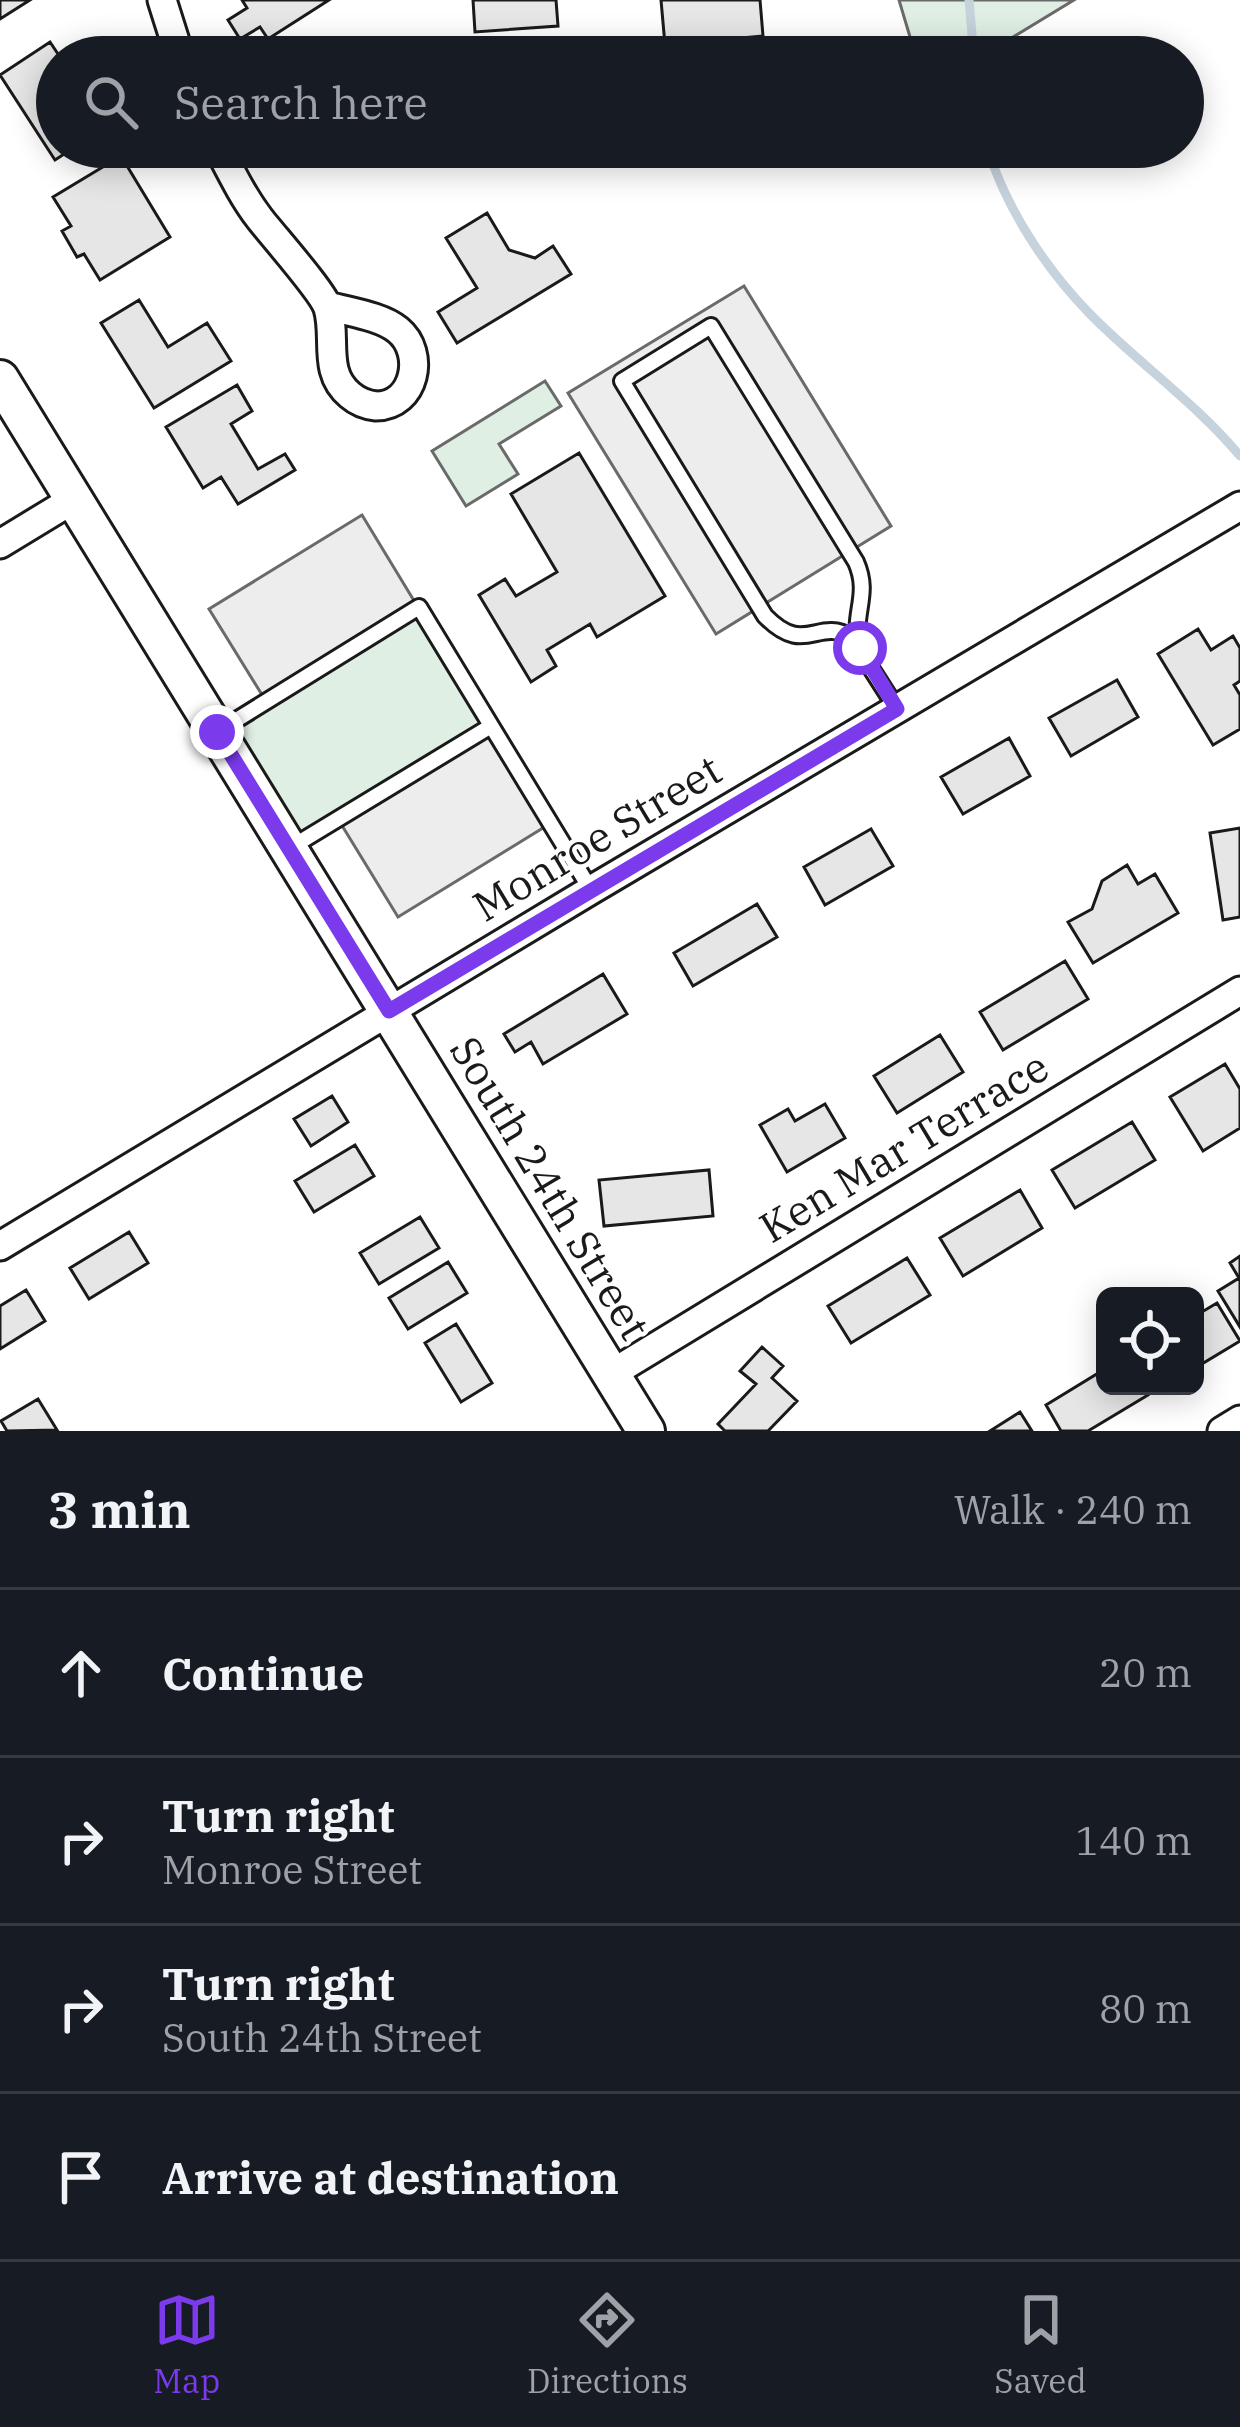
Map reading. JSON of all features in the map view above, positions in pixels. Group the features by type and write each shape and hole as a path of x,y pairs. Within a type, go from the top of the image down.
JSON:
{"street":[{"path":"162,0 173,36"},
{"path":"230,168 255,213 328,306"},
{"name":"South 24th Street","path":"0,379 646,1431"},
{"path":"0,544 74,499"},
{"name":"Monroe Street","path":"0,1246 1240,506"},
{"name":"Ken Mar Terrace","path":"611,1374 1240,991"},
{"path":"1222,1431 1240,1420"}],"lane":[{"path":"860,648 855,622 864,590 856,562 711,326 622,381 765,616 788,634 802,637 840,631 860,648 897,709"},
{"path":"217,732 419,607 591,890"},
{"path":"289,849 491,726"}],"green space":[{"path":"899,0 1074,0 1015,36 910,36"},
{"path":"545,381 561,406 499,444 518,474 466,506 432,451"},
{"path":"419,607 491,726 289,849 217,732"}],"shaded area":[{"path":"744,286 891,526 716,634 568,393"},
{"path":"362,515 416,604 264,698 209,609"},
{"path":"491,726 551,823 398,917 338,819"}],"building":[{"path":"0,0 30,0 0,19"},
{"path":"242,0 329,0 273,36 266,36 260,27 238,36 228,20 247,8"},
{"path":"473,0 556,0 558,26 475,32"},
{"path":"661,0 760,0 763,36 664,36"},
{"path":"36,51 36,131 0,75"},
{"path":"101,168 128,168 170,237 100,280 84,254 77,257 62,231 71,226 53,197"},
{"path":"487,213 509,250 535,258 553,246 571,274 457,343 438,312 477,288 446,238"},
{"path":"139,300 168,347 207,323 231,361 154,408 101,323"},
{"path":"237,385 252,411 231,424 258,469 285,454 295,470 238,504 221,477 203,488 166,427"},
{"path":"579,453 665,596 597,637 590,624 547,650 556,666 531,682 479,595 505,579 516,596 557,572 511,494"},
{"path":"1198,629 1211,650 1233,636 1240,648 1240,681 1234,685 1240,695 1240,729 1213,745 1158,654"},
{"path":"1117,680 1138,717 1071,756 1049,718"},
{"path":"1009,738 1030,776 963,814 941,777"},
{"path":"1240,828 1240,917 1223,920 1210,833"},
{"path":"871,829 893,866 825,905 804,867"},
{"path":"1127,865 1138,884 1155,874 1178,913 1093,963 1068,922 1092,909 1102,881"},
{"path":"757,904 777,937 693,986 674,953"},
{"path":"1065,961 1088,999 1003,1050 980,1012"},
{"path":"603,974 627,1014 543,1064 531,1042 515,1052 504,1034"},
{"path":"940,1035 963,1072 897,1113 874,1076"},
{"path":"1225,1064 1240,1089 1240,1128 1203,1151 1170,1097"},
{"path":"332,1096 348,1122 311,1146 294,1119"},
{"path":"825,1104 845,1138 787,1172 760,1125 788,1109 795,1121"},
{"path":"1132,1122 1155,1160 1075,1208 1052,1170"},
{"path":"355,1145 374,1176 314,1212 295,1181"},
{"path":"709,1170 713,1216 604,1226 599,1180"},
{"path":"1020,1190 1042,1228 963,1276 940,1238"},
{"path":"420,1217 439,1248 379,1284 360,1253"},
{"path":"129,1232 148,1263 89,1299 70,1268"},
{"path":"1240,1256 1240,1327 1218,1291 1239,1278 1230,1263"},
{"path":"907,1258 930,1295 851,1343 828,1306"},
{"path":"448,1262 467,1293 408,1329 389,1298"},
{"path":"26,1290 45,1321 0,1349 0,1306"},
{"path":"1217,1303 1240,1341 1204,1363 1204,1311"},
{"path":"456,1324 492,1383 461,1402 425,1343"},
{"path":"762,1347 783,1366 772,1378 797,1401 768,1431 725,1431 718,1424 756,1384 740,1371"},
{"path":"1096,1374 1096,1395 1148,1395 1088,1431 1061,1431 1046,1405"},
{"path":"38,1399 57,1430 7,1431 1,1421"},
{"path":"1020,1412 1032,1431 990,1431"}],"waterway":[{"path":"969,0 972,36"},
{"path":"994,168 1016,215 1058,277 1090,314 1240,456"}],"route":[{"path":"217,732 389,1011 897,709 860,648"}]}
